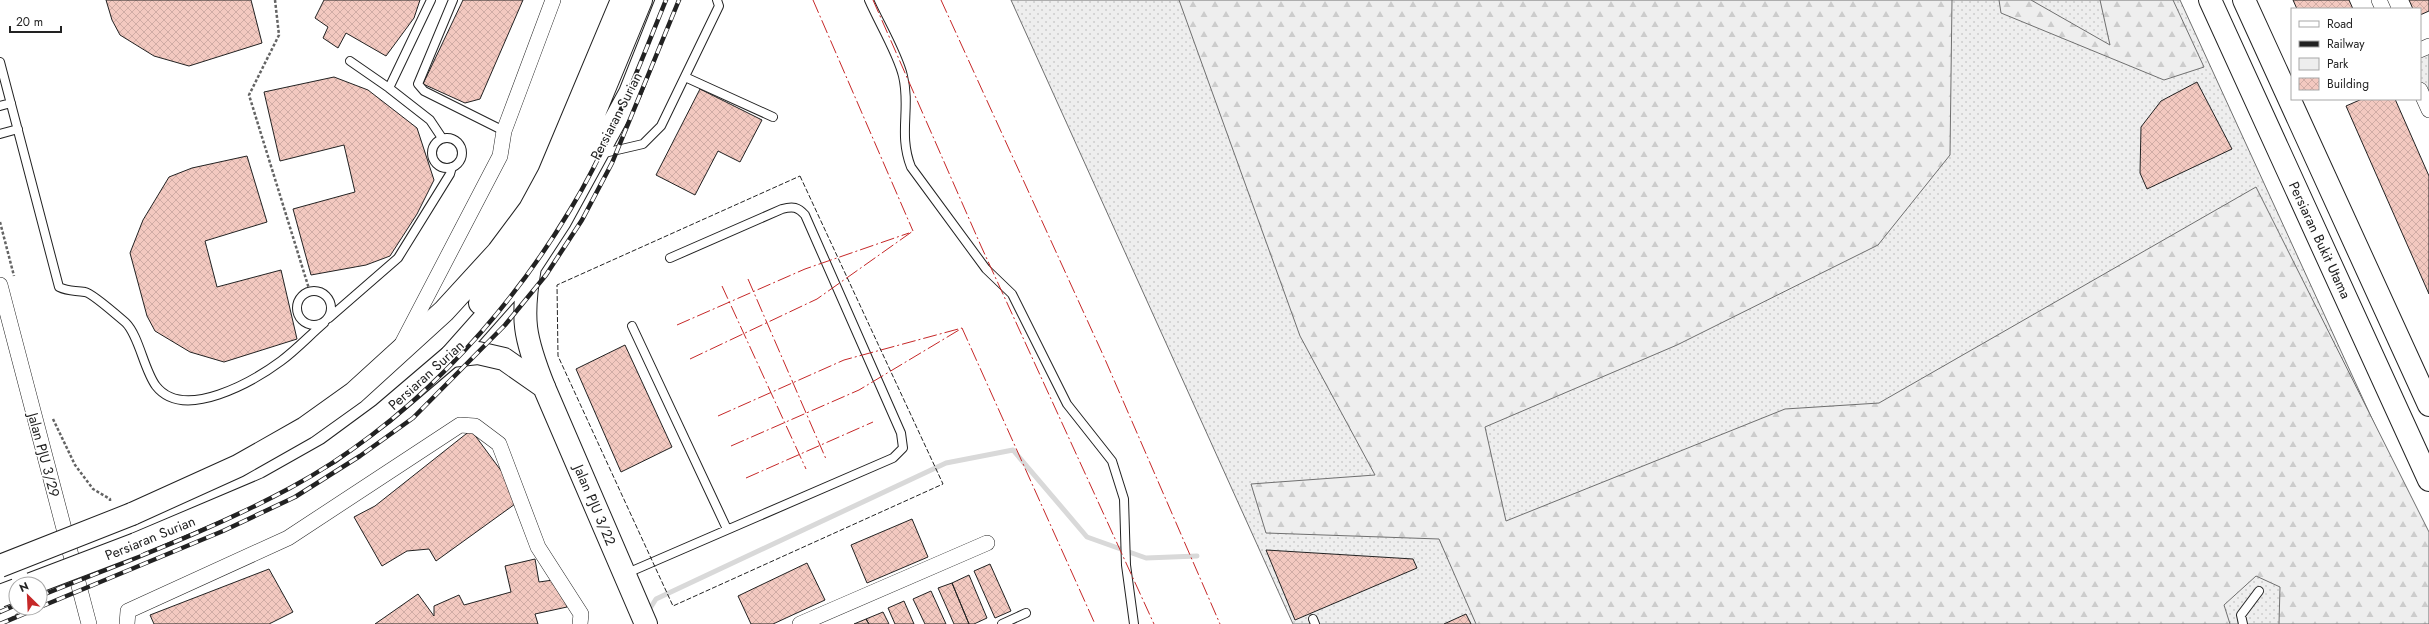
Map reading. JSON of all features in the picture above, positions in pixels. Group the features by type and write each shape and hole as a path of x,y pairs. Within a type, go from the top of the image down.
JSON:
{"main road":[{"path":"607,38 610,0"},
{"name":"Persiaran Surian","path":"0,566 132,514 238,466 305,428 354,392 394,357 444,311 493,258 530,209 549,174 622,0"},
{"path":"467,338 481,301 514,260 545,215 581,145 641,0"},
{"name":"Persiaran Surian","path":"48,578 136,544 268,488 330,453 383,414 451,356 530,267 598,154 630,93 667,0"},
{"name":"Persiaran Bukit Utama","path":"2210,0 2429,480"},
{"path":"2244,0 2429,405"},
{"name":"Jalan PJU 3/22","path":"530,267 525,300 525,331 531,354 643,617"},
{"path":"451,356 478,353 504,359 544,386"}],"street":[{"path":"394,357 420,313 500,156 504,131 553,0"},
{"path":"2421,92 2429,110"},
{"name":"Jalan PJU 3/29","path":"0,285 88,624"},
{"path":"127,624 128,612 288,538 460,425 475,426 499,444 538,547 581,614 580,624"},
{"path":"800,624 987,543"}],"lane":[{"path":"389,88 431,0"},
{"path":"453,0 418,84 424,91 504,131"},
{"path":"598,154 643,144 661,126 719,6 717,0"},
{"path":"869,0 903,75 907,100 904,138 905,151 911,167 986,269 1012,294 1067,404 1112,461 1124,498 1126,565 1134,624"},
{"path":"350,61 389,88 430,120 442,138"},
{"path":"0,62 59,287 68,292 87,292 127,324 156,386 170,397 187,402 209,397 253,379 282,360 398,258 450,174 452,167"},
{"path":"685,77 773,117"},
{"path":"0,106 11,103"},
{"path":"0,134 18,129"},
{"path":"442,138 457,141 462,151 460,161 452,167 442,167 432,157 432,148 442,138"},
{"path":"624,575 892,458 903,448 904,441 805,215 799,208 791,206 782,209 670,258"},
{"path":"310,292 322,292 327,296 332,306 327,320 313,326 307,324 298,316 297,310 300,299 310,292"},
{"path":"632,326 727,529"},
{"path":"2243,624 2240,615 2259,591"},
{"path":"1002,624 1026,613"}],"path":[{"path":"275,0 279,35 249,95 310,292"},
{"path":"0,222 15,282"},
{"path":"50,412 75,465 93,489 110,499"},
{"path":"3,624 15,616"}],"green space":[{"path":"1011,0 2180,0 2429,543 2429,624 1293,624"},
{"path":"1179,0 1952,0 1950,155 1878,245 1677,345 1485,427 1506,521 1785,409 1879,403 2256,187 2429,532 2429,624 2279,624 2280,587 2256,576 2224,605 2230,624 1476,624 1439,539 1266,533 1251,484 1375,475 1300,336"},
{"path":"1999,0 2031,0 2110,45 2100,0 2173,0 2204,67 2164,80 2001,13"},
{"path":"2429,50 2429,102 2421,84 2421,54"}],"building":[{"path":"106,0 251,0 262,43 189,66 154,56 120,35 112,20"},
{"path":"324,0 420,0 414,18 386,56 346,33 338,48 323,38 328,27 315,18"},
{"path":"463,0 523,0 480,99 465,103 423,84"},
{"path":"2293,0 2349,0 2353,8 2297,8"},
{"path":"2409,0 2429,0 2429,11 2421,15 2421,8 2413,8"},
{"path":"334,77 368,90 417,128 434,180 417,214 390,256 366,265 311,275 293,209 355,192 344,145 280,161 264,92"},
{"path":"2197,82 2232,149 2147,189 2140,173 2141,127 2161,101"},
{"path":"700,89 762,120 740,162 718,151 695,195 656,175"},
{"path":"2360,100 2395,100 2429,176 2429,294 2346,106"},
{"path":"247,156 267,222 205,241 217,287 281,270 297,339 224,362 190,352 155,331 147,316 130,253 143,220 169,177 192,168"},
{"path":"625,345 672,447 621,472 576,369"},
{"path":"471,430 522,499 436,561 429,549 407,551 382,566 354,517 375,506"},
{"path":"912,519 928,557 867,583 851,545"},
{"path":"1266,550 1413,559 1417,568 1295,620"},
{"path":"535,559 539,582 560,579 567,607 535,614 538,624 375,624 418,594 434,616 434,606 459,595 464,605 511,592 505,566"},
{"path":"807,563 825,600 773,624 751,624 738,596"},
{"path":"990,564 1011,611 995,618 974,571"},
{"path":"269,569 293,612 269,624 154,624 150,615"},
{"path":"969,575 987,618 974,624 969,624 952,583"},
{"path":"952,583 969,624 954,624 938,588"},
{"path":"931,591 946,624 925,624 913,599"},
{"path":"904,601 914,624 895,624 888,608"},
{"path":"883,612 889,624 869,624 866,619"},
{"path":"1466,614 1471,624 1444,624"},
{"path":"866,619 869,624 854,624"}],"waterway":[{"path":"647,613 656,599 946,463 1013,450 1087,537 1146,558 1197,556"}],"railway":[{"path":"48,593 198,532 260,504 290,488 332,463 373,434 448,368 482,331 514,292 543,252 570,210 598,159 610,133 666,0"},
{"path":"48,604 223,531 295,497 360,456 413,418 505,325 546,275 582,220 612,163 679,0"},
{"path":"0,612 8,608"},
{"path":"0,624 19,616"}],"fence":[{"path":"800,176 943,484 673,606 558,356 557,285 800,176"}],"power":[{"path":"813,0 913,231"},
{"path":"873,0 981,246 1154,624"},
{"path":"941,0 1104,357 1220,624"},
{"path":"690,359 817,299 913,231"},
{"path":"677,325 805,269 909,233"},
{"path":"748,279 826,459"},
{"path":"722,286 806,469"},
{"path":"962,328 1095,624"},
{"path":"718,416 844,360 962,328"},
{"path":"731,446 859,390 959,330"},
{"path":"746,478 873,422"}]}
